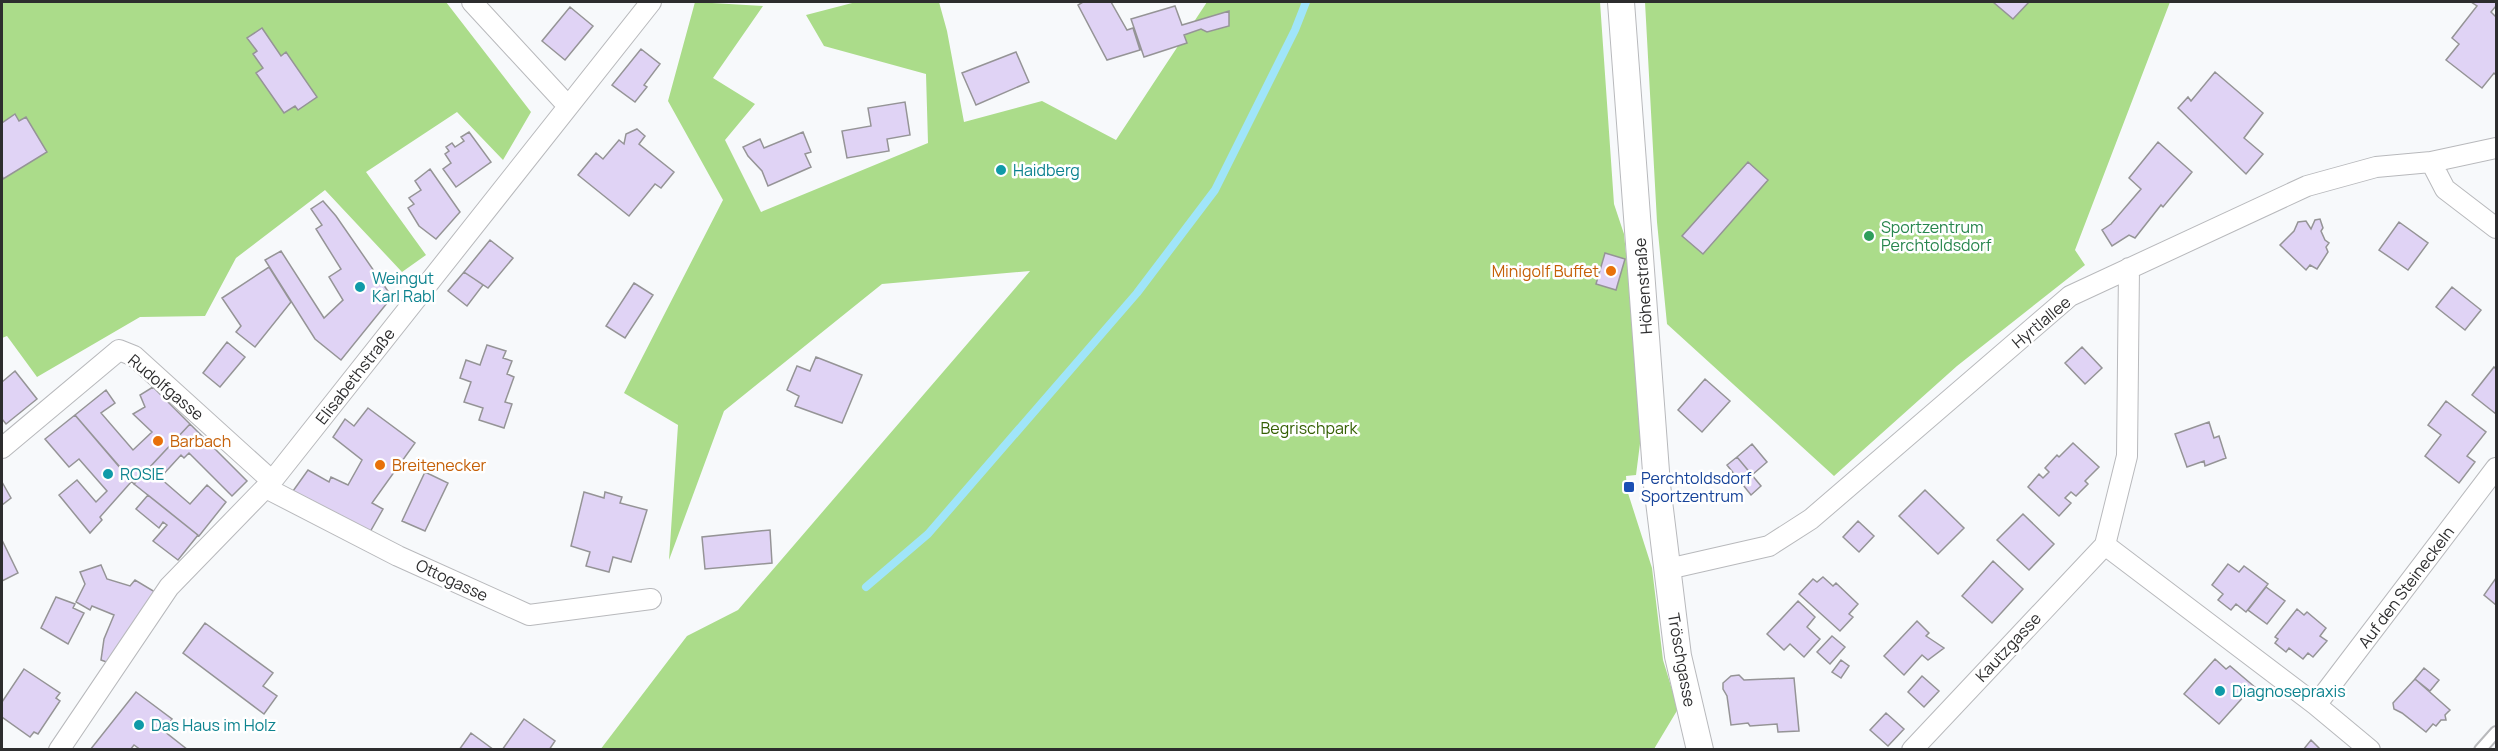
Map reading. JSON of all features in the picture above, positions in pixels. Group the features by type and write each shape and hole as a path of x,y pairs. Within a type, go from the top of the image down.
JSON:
{"street":[{"path":"472,2 568,106"},
{"name":"Elisabethstraße","path":"59,750 169,587 269,484 651,2"},
{"name":"Höhenstraße","path":"1621,2 1658,485 1668,569"},
{"name":"Hyrtlallee","path":"1668,569 1769,546 1811,519 2070,296 2307,186 2376,167 2431,162 2496,148"},
{"path":"2431,162 2445,189 2496,228"},
{"path":"2129,268 2127,456 2104,545 2316,705 2370,750"},
{"name":"Rudolfgasse","path":"2,448 119,350 134,356 269,484"},
{"name":"Auf den Steineckeln","path":"2316,705 2496,468"},
{"name":"Ottogasse","path":"269,484 398,555 529,615 651,599"},
{"name":"Kautzgasse","path":"1912,750 2104,545"},
{"name":"Tröschgasse","path":"1668,569 1678,656 1700,750"}],"lane":[{"path":"2480,750 2496,732"}],"green space":[{"path":"2,2 446,2 531,112 503,160 457,112 366,172 426,255 402,272 325,190 236,258 205,316 140,317 37,377 7,336 2,338"},
{"name":"Begrischpark","path":"695,2 763,6 713,78 755,104 725,140 761,212 928,143 926,74 824,46 806,15 856,2 939,2 947,31 964,122 1042,101 1116,140 1207,2 1600,2 1614,204 1624,234 1643,420 1636,475 1626,476 1627,490 1652,568 1663,660 1678,709 1654,749 600,750 687,636 738,610 1030,271 882,284 724,411 669,560 678,425 624,393 723,200 668,101"},
{"name":"Sportzentrum Perchtoldsdorf","path":"1645,2 2170,2 2075,250 2085,265 1957,366 1834,476 1667,324 1657,222"}],"building":[{"path":"1083,2 1111,2 1127,30 1133,28 1140,50 1107,60 1078,5"},
{"path":"1993,2 2029,2 2013,19"},
{"path":"2471,2 2496,2 2491,12 2496,17 2496,75 2494,73 2482,88 2446,60 2459,44 2452,38 2477,6"},
{"path":"1175,6 1182,25 1229,11 1229,26 1207,32 1201,29 1184,35 1187,43 1144,57 1131,19"},
{"path":"570,7 593,26 565,60 542,41"},
{"path":"262,28 281,56 286,52 317,97 298,110 295,106 284,113 256,73 263,68 253,54 257,51 247,38"},
{"path":"641,49 660,64 644,85 647,87 635,102 612,85"},
{"path":"1016,52 1029,82 976,105 962,73"},
{"path":"2215,72 2263,113 2244,138 2263,154 2246,174 2178,108 2188,97 2191,101"},
{"path":"905,102 910,135 887,139 889,151 847,158 842,131 871,126 868,108"},
{"path":"15,114 19,121 26,117 47,152 3,179 2,123"},
{"path":"637,129 645,136 639,144 674,172 661,188 655,184 629,216 578,175 596,153 603,159 619,140 624,144 626,134"},
{"path":"469,132 491,162 456,187 443,169 451,163 445,154 449,151 446,147 452,143 455,147 464,141 461,137"},
{"path":"803,132 811,152 805,154 811,167 768,186 762,171 743,147 760,139 764,148"},
{"path":"2158,142 2192,172 2163,207 2161,205 2135,238 2129,235 2112,246 2102,230 2111,224 2141,189 2129,178"},
{"path":"1748,162 1768,180 1703,254 1682,236"},
{"path":"430,169 460,212 436,239 419,226 408,208 414,204 409,198 421,190 415,181"},
{"name":"Weingut Karl Rabl","path":"323,201 336,216 392,297 341,360 315,339 265,260 281,251 324,318 343,300 329,277 341,269 316,229 322,225 311,209"},
{"path":"2320,219 2323,228 2321,231 2329,243 2326,247 2328,252 2317,269 2310,265 2306,270 2280,245 2294,231 2298,222 2306,221 2311,229 2315,220"},
{"path":"2399,222 2428,243 2408,270 2379,250"},
{"path":"490,240 513,258 488,288 464,272"},
{"name":"Minigolf Buffet","path":"1605,253 1625,259 1616,290 1596,284"},
{"path":"269,267 291,302 255,347 236,332 241,326 222,298"},
{"path":"464,272 483,285 467,306 448,291"},
{"path":"634,283 653,295 625,338 606,326"},
{"path":"2452,287 2481,310 2465,330 2436,307"},
{"path":"227,342 245,357 220,387 203,373"},
{"path":"487,345 506,351 503,358 512,361 507,374 514,377 505,402 512,404 504,428 479,420 483,408 464,402 471,382 460,378 466,360 480,365"},
{"path":"2082,347 2102,368 2085,384 2065,363"},
{"path":"816,357 862,375 842,423 795,406 799,396 787,390 797,366 810,371"},
{"path":"2494,367 2496,369 2496,414 2472,395"},
{"path":"15,371 37,399 6,424 2,419 2,382"},
{"path":"1705,379 1730,401 1702,432 1678,410"},
{"name":"Barbach","path":"153,387 190,424 134,484 75,415 106,390 115,403 101,413 133,450 152,432 133,414 145,407 140,395"},
{"path":"2446,401 2486,432 2467,456 2475,462 2459,483 2425,456 2441,435 2428,425"},
{"name":"Breitenecker","path":"368,408 415,443 372,503 383,509 370,532 293,491 308,470 329,482 331,477 348,485 362,460 333,437 345,419 354,426"},
{"name":"ROSIE","path":"75,415 132,481 100,517 102,520 90,533 59,495 77,480 96,502 107,491 79,459 69,467 45,439"},
{"path":"2209,422 2214,438 2219,436 2226,458 2205,466 2204,461 2187,467 2175,434"},
{"path":"190,424 247,481 232,496 189,453 184,458 181,455 160,478 190,504 207,485 226,502 199,536 134,484"},
{"path":"2073,443 2099,467 2085,481 2088,484 2076,496 2071,492 2065,498 2071,503 2059,516 2028,487 2039,474 2043,478 2049,472 2045,468"},
{"path":"1752,444 1767,462 1752,475 1737,457"},
{"path":"1737,457 1761,486 1751,495 1727,465"},
{"path":"425,472 448,483 425,531 402,521"},
{"path":"2,482 11,498 2,505"},
{"path":"1925,490 1964,528 1938,554 1899,516"},
{"path":"584,492 604,498 605,492 622,497 620,503 647,510 631,562 613,557 609,572 586,566 590,552 571,546"},
{"path":"148,495 198,535 178,560 153,541 167,525 163,522 159,528 136,509"},
{"path":"2023,514 2054,544 2029,570 1997,540"},
{"path":"1858,521 1874,536 1859,552 1843,537"},
{"path":"770,530 772,563 705,569 702,537"},
{"path":"2,540 18,573 2,581"},
{"path":"1993,561 2023,589 1992,623 1962,596"},
{"path":"2228,564 2239,572 2244,566 2268,584 2246,612 2236,604 2231,610 2218,600 2223,594 2212,585"},
{"path":"101,565 107,579 130,586 135,580 155,592 112,664 101,660 104,639 114,615 92,606 90,610 76,602 85,584 80,572"},
{"path":"1823,577 1833,586 1836,583 1858,604 1849,614 1853,617 1840,631 1799,594 1813,579 1817,582"},
{"path":"2496,578 2496,605 2484,595"},
{"path":"2266,587 2285,601 2267,624 2248,610"},
{"path":"56,597 75,604 73,608 84,613 68,644 41,628"},
{"path":"1798,601 1815,617 1807,627 1820,639 1804,657 1790,644 1784,650 1767,634"},
{"path":"2297,609 2304,615 2307,612 2326,628 2320,636 2327,641 2313,657 2308,653 2303,659 2289,648 2286,652 2275,643 2278,639 2275,637"},
{"path":"1917,621 1929,633 1926,636 1944,648 1928,660 1922,655 1904,675 1884,656"},
{"path":"205,623 273,673 263,686 277,696 264,714 183,653"},
{"path":"1832,636 1845,647 1830,664 1817,652"},
{"name":"Diagnosepraxis","path":"2215,659 2226,669 2230,666 2256,688 2249,696 2246,694 2219,724 2184,694"},
{"path":"1841,660 1849,666 1841,678 1832,672"},
{"path":"2424,668 2439,680 2430,691 2415,679"},
{"path":"24,669 60,693 56,698 60,701 38,734 34,732 30,737 2,717 2,702"},
{"path":"1739,675 1744,680 1794,678 1799,731 1778,732 1777,724 1731,725 1723,683 1731,676"},
{"path":"1922,676 1939,691 1924,707 1908,692"},
{"path":"2415,679 2450,710 2445,715 2446,720 2441,720 2436,726 2433,724 2426,732 2394,709 2393,703"},
{"name":"Das Haus im Holz","path":"136,692 172,719 164,731 188,750 141,750 134,745 130,750 90,750"},
{"path":"1886,713 1904,729 1888,746 1870,730"},
{"path":"524,719 555,741 549,750 502,750"},
{"path":"471,733 494,750 459,750"},
{"path":"2311,740 2321,750 2303,750"}],"waterway":[{"path":"866,587 928,534 1137,293 1215,190 1295,30 1306,2"}],"place":[{"name":"Haidberg","path":"1001,170"},
{"name":"Sportzentrum Perchtoldsdorf","path":"1869,236"},
{"name":"Minigolf Buffet","path":"1611,271"},
{"name":"Weingut Karl Rabl","path":"360,287"},
{"name":"Barbach","path":"158,441"},
{"name":"Breitenecker","path":"380,465"},
{"name":"ROSIE","path":"108,474"},
{"name":"Perchtoldsdorf Sportzentrum","path":"1629,487"},
{"name":"Diagnosepraxis","path":"2220,691"},
{"name":"Das Haus im Holz","path":"139,725"}]}
